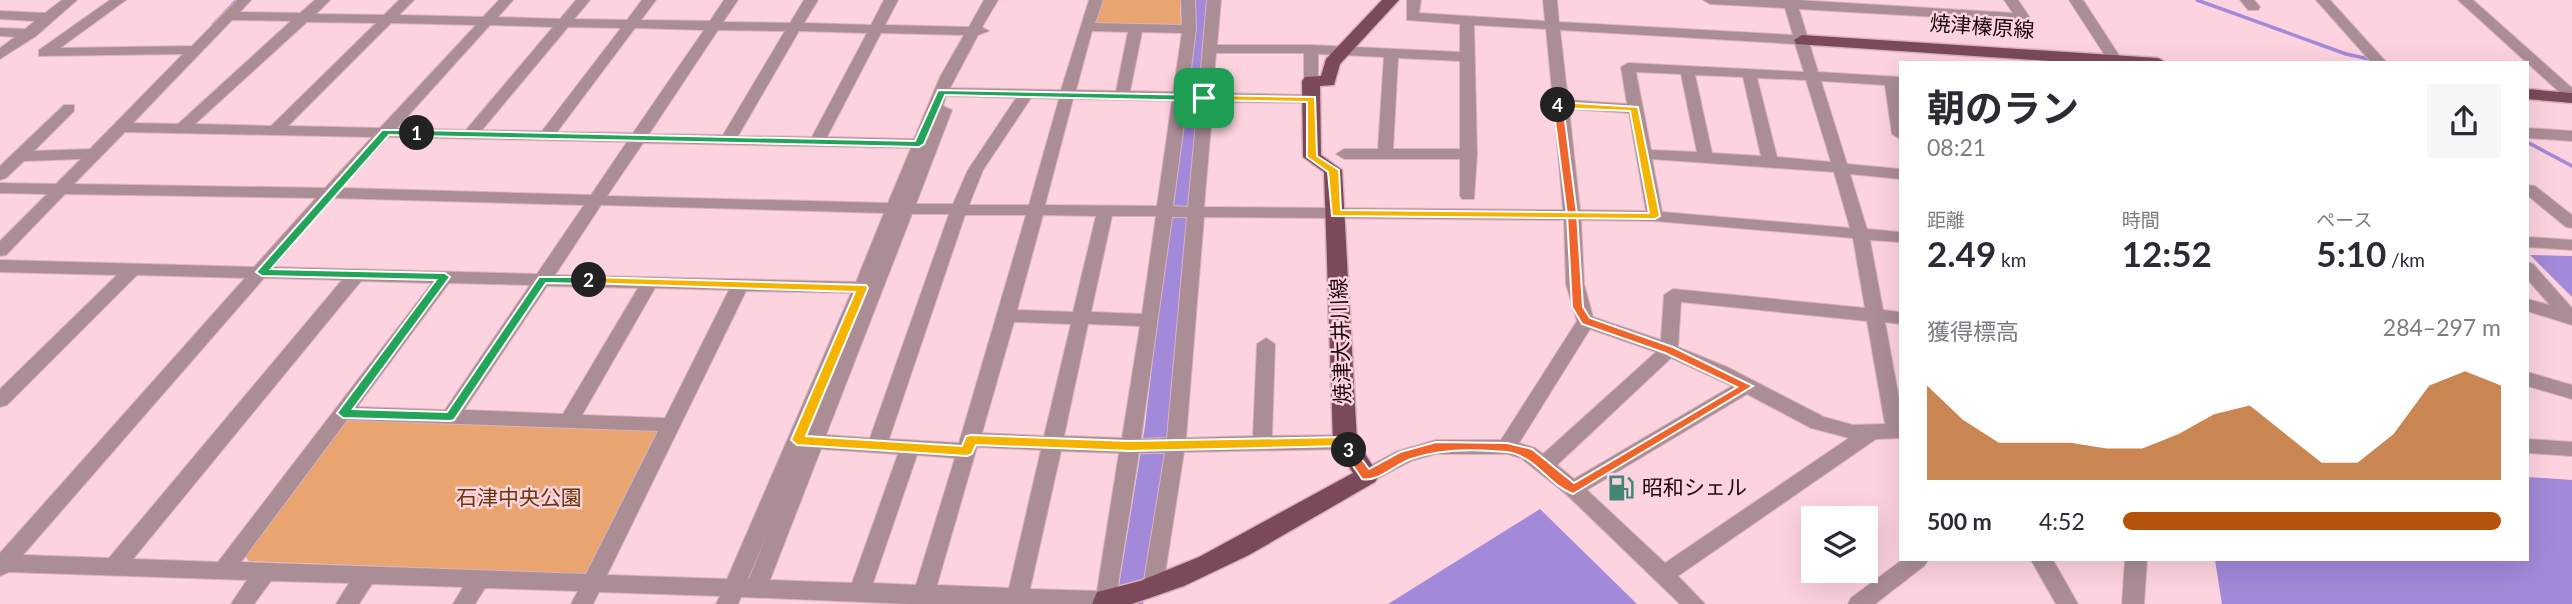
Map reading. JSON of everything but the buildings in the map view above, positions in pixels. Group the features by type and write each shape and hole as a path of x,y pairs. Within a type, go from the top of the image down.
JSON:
{"main road":[{"path":"1311,90 1328,81 1332,63 1391,0"},
{"name":"焼津榛原線","path":"1802,40 2116,61"},
{"name":"焼津大井川線","path":"1311,90 1312,157 1334,170 1345,442"},
{"path":"2529,94 2572,97"},
{"path":"1107,601 1151,589 1208,565 1367,476 1345,442"}],"street":[{"path":"0,55 70,0"},
{"path":"119,0 65,35 44,53 195,50"},
{"path":"0,251 244,0"},
{"path":"182,128 323,0"},
{"path":"275,130 407,0"},
{"path":"1,564 330,193 506,0"},
{"path":"471,134 583,0"},
{"path":"546,136 649,0"},
{"path":"450,417 731,0"},
{"path":"728,139 811,0"},
{"path":"817,142 891,0"},
{"path":"805,441 862,288 900,209 919,144 991,0"},
{"path":"977,31 1003,0"},
{"path":"922,600 1007,316 1096,0"},
{"path":"1,564 593,583 826,598 859,593 922,600 1107,601 1165,212 1189,29 1188,0"},
{"path":"1151,589 1176,443 1213,0"},
{"path":"1414,0 1412,17 1802,40"},
{"path":"1550,0 1558,104 1572,214 1578,307 1586,321 1669,350 1818,423 1868,434 1898,431 1860,232 1790,3"},
{"path":"1710,0 2023,18 2011,0"},
{"path":"2076,0 2116,61"},
{"path":"2323,0 2378,61"},
{"path":"2465,0 2572,97"},
{"path":"1,15 49,17"},
{"path":"228,16 977,31"},
{"path":"1467,20 1468,196"},
{"path":"1087,27 1189,29"},
{"path":"1122,96 1136,28"},
{"path":"0,32 65,35"},
{"path":"1209,48 1311,49 1466,57"},
{"path":"947,92 1204,98 1311,90 1311,49"},
{"path":"1385,153 1391,53"},
{"path":"1655,216 1628,67 1896,80 1899,120"},
{"path":"1687,69 1705,156"},
{"path":"1749,72 1770,161"},
{"path":"739,593 805,441 947,92"},
{"path":"877,445 961,209 966,188 983,156 1013,119 1025,94"},
{"path":"1558,104 1634,109"},
{"path":"0,175 69,108"},
{"path":"121,127 919,144"},
{"path":"2529,133 2572,136"},
{"path":"20,156 94,154"},
{"path":"1344,154 1469,154"},
{"path":"1643,154 1770,161 1899,174"},
{"path":"0,188 330,193 900,209 1655,216 1899,237"},
{"path":"2529,189 2572,223"},
{"path":"1016,601 1105,211"},
{"path":"2529,242 2572,245"},
{"path":"0,266 862,288"},
{"path":"0,400 132,270"},
{"path":"2529,270 2571,317"},
{"path":"114,567 357,274"},
{"path":"223,571 445,277"},
{"path":"569,421 650,282"},
{"path":"582,604 741,284"},
{"path":"1545,464 1669,350 1674,295 1899,318"},
{"path":"2529,306 2571,317"},
{"path":"1007,316 1150,320"},
{"path":"1507,447 1586,321"},
{"path":"1262,442 1266,344"},
{"path":"2529,380 2572,392"},
{"path":"1573,489 1747,386"},
{"path":"2529,388 2572,400"},
{"path":"343,413 673,425"},
{"path":"1663,575 1868,434"},
{"path":"805,441 910,447 1345,442"},
{"path":"2529,446 2572,449"},
{"path":"859,593 910,447"},
{"path":"1367,476 1405,456 1436,447 1507,447 1528,453 1573,489 1694,604"},
{"path":"1859,604 1916,561"},
{"path":"2043,561 2067,604"},
{"path":"2133,604 2136,561"},
{"path":"242,604 265,572"},
{"path":"347,604 366,575"},
{"path":"464,604 479,579"}],"green space":[{"path":"1101,0 1180,0 1181,26 1096,25 1094,22"},
{"name":"石津中央公園","path":"352,419 658,430 661,435 593,569 585,574 249,561 244,555 341,424"}],"shaded area":[{"path":"1195,0 1211,0 1189,194 1168,429 1143,604 1116,604 1145,426"},
{"path":"2530,255 2572,256 2572,297"},
{"path":"2529,477 2572,480 2572,604 2222,604 2215,561 2529,561"},
{"path":"1540,509 1637,604 1388,604"}],"waterway":[{"path":"213,25 237,0"},
{"path":"2197,0 2346,54 2369,59"},
{"path":"2529,143 2572,166"}],"place":[{"name":"昭和シェル","path":"1621,488"}],"route":[{"path":"1204,98 941,92 919,144 386,132 262,272 445,277 343,413 450,417 542,279 862,288 797,440 967,451 971,440 1130,446 1176,443 1345,442 1367,476 1405,456 1436,447 1507,447 1528,453 1573,489 1747,386 1669,350 1586,321 1578,307 1572,214 1558,104 1634,109 1655,216 1572,214 1335,213 1334,170 1312,157 1311,99 1204,98"}]}
